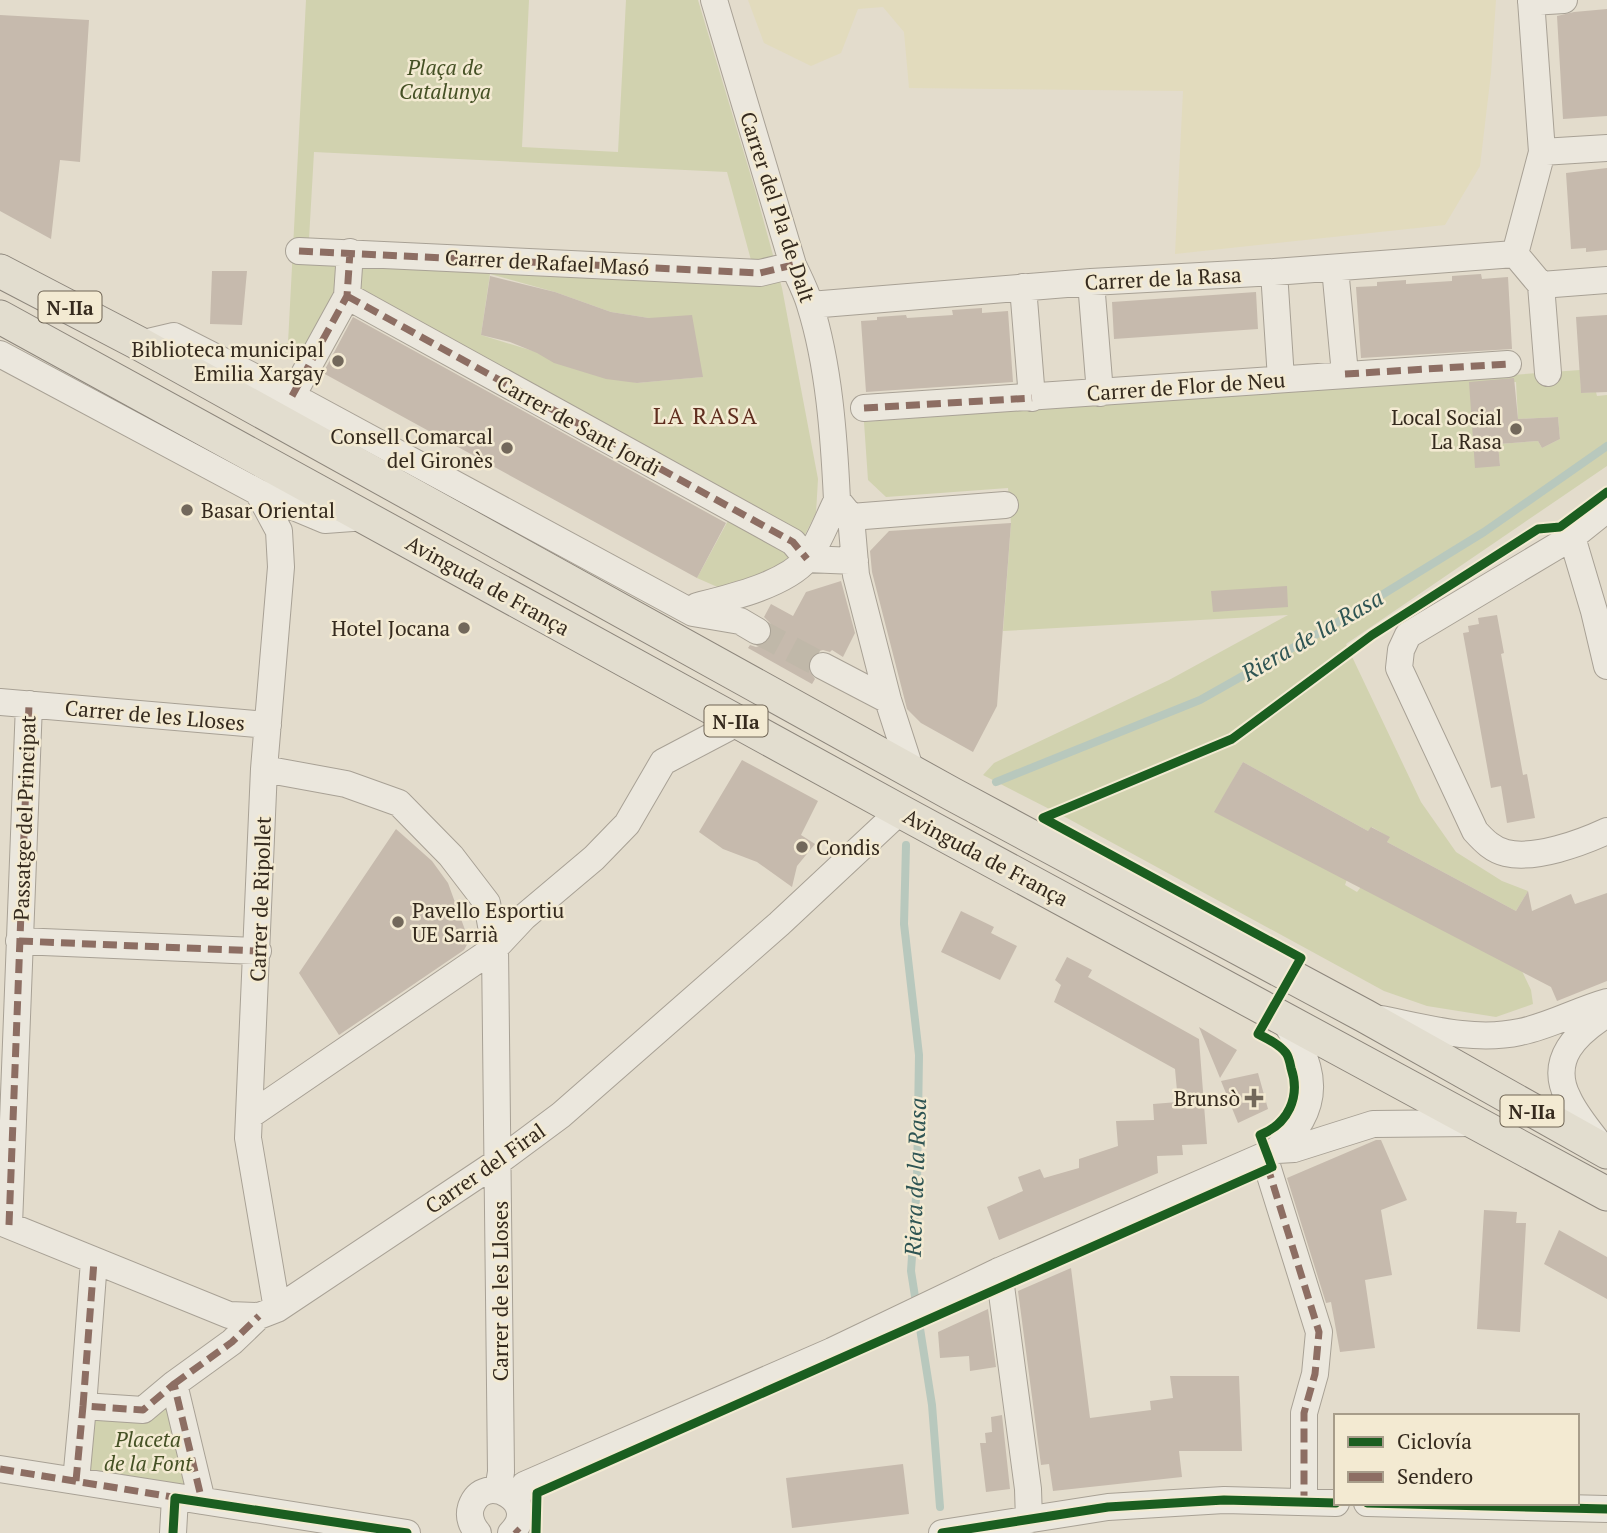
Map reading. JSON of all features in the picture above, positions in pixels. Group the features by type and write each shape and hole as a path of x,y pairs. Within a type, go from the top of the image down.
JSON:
{"main road":[{"name":"Avinguda de França","path":"0,271 140,344 911,771 1365,1016 1605,1151"},
{"name":"Avinguda de França","path":"0,317 1607,1194"}],"street":[{"name":"Carrer del Pla de Dalt","path":"714,0 793,265 810,305 826,378 844,508"},
{"path":"1548,373 1541,285 1515,254 1542,152 1531,1 1564,0"},
{"path":"1542,152 1607,148"},
{"name":"Carrer de Rafael Masó","path":"299,251 760,273 793,265"},
{"path":"292,396 347,296 350,252"},
{"name":"Carrer de la Rasa","path":"810,305 1091,282 1335,268 1515,254"},
{"path":"1335,268 1345,374"},
{"path":"1274,272 1281,379"},
{"path":"1541,285 1607,280"},
{"path":"1091,282 1100,393"},
{"path":"1023,287 1032,398"},
{"name":"Carrer de Sant Jordi","path":"347,296 793,542 818,559"},
{"path":"140,344 174,336 292,396 693,613 748,626 801,584 818,559 844,508"},
{"path":"0,354 258,492 325,520 366,517"},
{"name":"Carrer de Flor de Neu","path":"864,408 1508,364"},
{"name":"Carrer de Ripollet","path":"258,492 279,531 281,566 264,769 248,1138 268,1312"},
{"name":"Avinguda de França","path":"474,495 491,539"},
{"path":"844,508 1005,505"},
{"path":"844,508 856,575 888,700 911,771"},
{"path":"1607,509 1572,537 1409,635 1401,650 1399,668 1475,831 1488,844 1504,853 1524,855 1582,841 1607,831"},
{"path":"1572,537 1607,666"},
{"path":"658,632 683,623 698,606 758,590 794,569 818,559 855,561"},
{"path":"822,666 888,700"},
{"name":"Carrer de les Lloses","path":"0,702 268,725"},
{"name":"Passatge del Principat","path":"5,1223 29,704"},
{"path":"249,1116 495,948 524,917 594,858 627,824 663,762 739,722"},
{"name":"Carrer de les Lloses","path":"264,769 346,784 399,803 451,856 487,903 495,948 501,1472 506,1496 519,1515 515,1532"},
{"name":"Carrer del Firal","path":"268,1312 499,1161 561,1115 779,924 901,811"},
{"path":"19,941 258,951"},
{"path":"1365,1016 1439,1031 1488,1037 1522,1032 1607,1003"},
{"path":"1605,1151 1567,1097 1562,1072 1570,1044 1579,1033 1607,1014"},
{"path":"1270,1153 1300,1121 1310,1092 1305,1055 1283,1018"},
{"path":"478,1533 471,1522 472,1506 482,1494 506,1496 524,1485 832,1351 999,1271 1270,1153 1294,1149 1373,1124 1474,1123"},
{"path":"1270,1153 1282,1210 1319,1332 1315,1374 1304,1413 1304,1502"},
{"path":"5,1223 229,1315 268,1312"},
{"path":"76,1482 94,1261"},
{"path":"999,1271 1028,1489 1029,1520"},
{"path":"83,1406 143,1410 268,1312"},
{"path":"173,1384 202,1500"},
{"path":"0,1469 407,1533"},
{"path":"173,1533 175,1498"},
{"path":"942,1533 1108,1507 1224,1500 1334,1503"},
{"path":"1447,1505 1607,1509"}],"shaded area":[{"path":"748,0 1496,0 1480,166 1445,225 1175,254 1183,91 909,88 904,32 883,7 858,9 841,53 811,66 764,43"}],"green space":[{"name":"Plaça de Catalunya","path":"306,0 529,0 522,147 618,152 626,0 698,0 782,288 818,479 816,513 794,556 771,573 722,589 697,578 730,517 354,311 321,372 271,345 288,343","holes":["314,152 727,172 751,260 309,239","490,274 555,292 611,312 649,318 702,377 637,383 481,335"]},
{"path":"1580,370 1581,393 1596,392 1597,396 1607,395 1607,466 1346,644 1421,802 1456,852 1502,881 1528,891 1516,911 1387,842 1389,837 1372,827 1368,831 1243,762 1215,812 1347,879 1345,885 1357,892 1361,887 1522,971 1531,990 1533,1004 1496,1017 1427,1006 1384,991 983,775 994,763 1169,680 1288,615 1003,631 1011,523 1008,488 886,497 868,480 864,422","holes":["1516,382 1518,419 1558,417 1560,439 1542,448 1538,441 1498,444 1500,466 1470,385"]},
{"name":"Placeta de la Font","path":"174,1384 202,1501 76,1481 83,1406 143,1410"}],"building":[{"path":"1607,9 1607,116 1563,119 1557,16"},
{"path":"0,15 89,20 80,162 60,160 51,239 0,211"},
{"path":"1607,168 1607,250 1586,252 1586,248 1571,249 1566,173"},
{"path":"212,271 247,271 242,325 210,324"},
{"path":"1481,274 1482,279 1508,277 1512,349 1361,358 1356,287 1406,280 1406,284 1452,281 1452,276"},
{"path":"490,276 555,292 611,312 649,318 692,315 703,377 637,383 606,379 554,363 510,342 481,335"},
{"path":"1256,292 1258,329 1114,339 1112,302"},
{"path":"982,308 982,313 1008,311 1013,382 866,392 861,321 906,315 907,318 953,315 952,310"},
{"path":"1607,315 1607,392 1581,393 1576,317"},
{"path":"353,317 726,523 697,578 323,373"},
{"name":"Local Social La Rasa","path":"1514,378 1518,419 1558,417 1560,439 1542,448 1538,441 1498,444 1500,466 1475,468 1469,382"},
{"path":"1011,523 997,706 973,752 921,723 907,709 872,572 870,551 889,531"},
{"path":"841,581 855,633 843,657 832,650 823,650 815,652 809,658 807,667 815,679 812,684 748,648 750,645 764,645 771,638 771,624 764,617 771,604 793,616 806,592"},
{"path":"1287,586 1288,607 1213,612 1211,591"},
{"path":"1497,615 1504,653 1501,654 1523,775 1527,774 1535,818 1507,823 1501,786 1491,788 1463,633 1469,632 1468,626 1479,624 1478,618"},
{"path":"742,760 818,801 801,835 815,844 797,866 792,887 757,862 723,849 699,832"},
{"path":"1243,762 1368,831 1371,827 1390,837 1387,842 1516,911 1528,891 1532,911 1571,894 1575,904 1607,893 1607,981 1557,1001 1551,987 1214,812"},
{"name":"Pavello Esportiu UE Sarrià","path":"396,829 432,861 448,883 469,941 464,950 339,1035 299,973"},
{"path":"961,911 994,927 991,933 1017,946 1000,980 941,952"},
{"path":"1067,957 1092,970 1088,977 1199,1039 1207,1144 1182,1145 1183,1155 1157,1156 1158,1173 999,1240 987,1207 1023,1191 1018,1177 1040,1169 1044,1178 1079,1168 1079,1159 1118,1146 1116,1121 1154,1120 1153,1104 1178,1102 1175,1069 1054,1002 1061,985 1055,980"},
{"path":"1199,1027 1237,1050 1220,1078"},
{"path":"1258,1073 1268,1109 1238,1123 1221,1081"},
{"path":"1381,1140 1407,1200 1381,1210 1392,1275 1365,1280 1375,1348 1340,1352 1331,1302 1326,1303 1287,1178"},
{"path":"1484,1210 1517,1212 1516,1223 1526,1223 1520,1332 1477,1329"},
{"path":"1559,1230 1607,1257 1607,1299 1544,1264"},
{"path":"1071,1268 1090,1418 1151,1410 1150,1401 1173,1398 1170,1376 1239,1376 1242,1451 1179,1451 1182,1477 1053,1491 1049,1464 1041,1465 1018,1291"},
{"path":"988,1309 996,1367 970,1371 969,1356 940,1358 938,1332"},
{"path":"1002,1415 1010,1489 986,1492 980,1443 986,1443 985,1433 992,1432 991,1417"},
{"path":"903,1464 909,1514 792,1528 786,1478"}],"waterway":[{"name":"Riera de la Rasa","path":"996,782 1200,700 1333,625 1484,532 1607,446"},
{"name":"Riera de la Rasa","path":"906,845 904,924 919,1055 917,1183 911,1271 932,1405 940,1507"}],"tunnel":[{"path":"757,631 823,666"}],"marked path":[{"path":"299,251 760,273 793,265"},
{"path":"292,396 347,296 350,252"},
{"path":"347,296 793,542 807,559"},
{"path":"1345,374 1508,364"},
{"path":"864,408 1032,398"},
{"path":"9,1225 29,704"},
{"path":"19,941 258,951"},
{"path":"1267,1165 1319,1332 1315,1374 1304,1413 1304,1502"},
{"path":"83,1406 94,1261"},
{"path":"174,1384 232,1342 259,1316"},
{"path":"76,1481 83,1406 143,1410 174,1384 202,1501"},
{"path":"0,1469 179,1498"},
{"path":"515,1529 519,1533"}],"cycle path":[{"path":"1043,818 1232,739 1372,635 1538,529 1560,527 1607,492"},
{"path":"536,1533 537,1493 1272,1167 1260,1135 1285,1117 1293,1099 1294,1079 1286,1053 1277,1044 1258,1034 1301,958 1043,818"},
{"path":"173,1533 175,1498 407,1533"},
{"path":"942,1533 1108,1507 1224,1500 1334,1503"},
{"path":"1447,1505 1607,1509"}],"place":[{"name":"Biblioteca municipal Emilia Xargay","path":"338,361"},
{"name":"Local Social La Rasa","path":"1516,429"},
{"name":"Consell Comarcal del Gironès","path":"507,448"},
{"name":"Basar Oriental","path":"187,510"},
{"name":"Hotel Jocana","path":"464,628"},
{"name":"Condis","path":"802,847"},
{"name":"Pavello Esportiu UE Sarrià","path":"398,922"},
{"name":"Brunsò","path":"1254,1098"}],"district":[{"name":"LA RASA","path":"706,415"}]}
